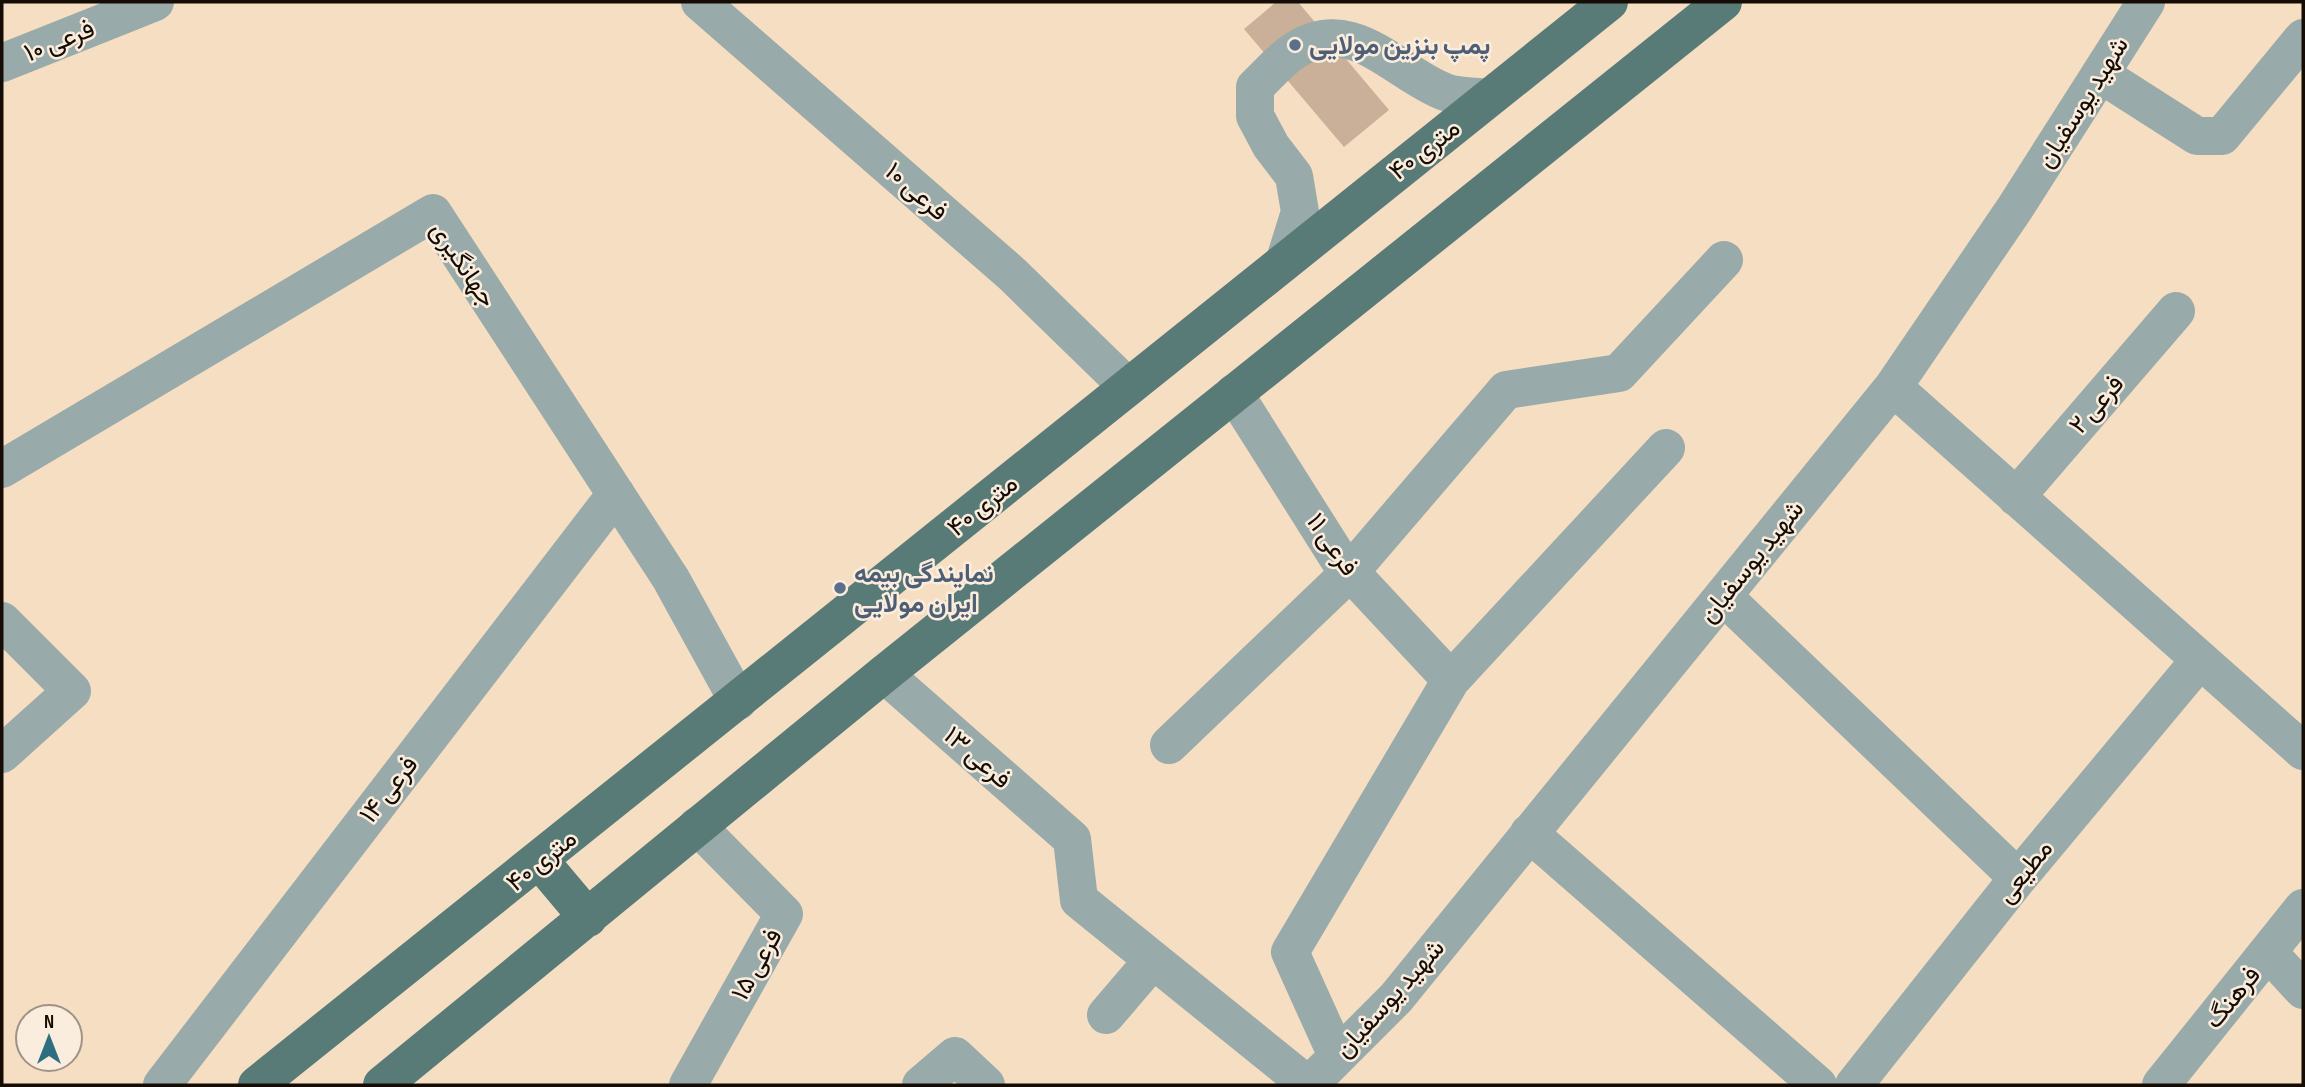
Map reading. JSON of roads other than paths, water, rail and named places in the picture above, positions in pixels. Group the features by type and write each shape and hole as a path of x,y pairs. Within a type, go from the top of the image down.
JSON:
{"main road":[{"path":"382,1085 884,674 1723,2"},
{"name":"۴۰ متری","path":"257,1085 1603,3"},
{"path":"540,860 588,918"}],"street":[{"name":"فرعی ۱۰","path":"2,64 155,2"},
{"name":"فرعی ۱۰","path":"700,2 1012,274 1128,387"},
{"name":"شهید یوسفیان","path":"1308,1085 1396,998 1893,387 2015,208 2146,2"},
{"path":"1285,260 1300,212 1294,176 1271,146 1255,116 1255,87 1295,50 1325,38 1349,39 1387,57 1447,93 1488,98"},
{"path":"2100,74 2197,136 2222,136 2303,38"},
{"name":"جهانگیری","path":"2,469 433,213 671,579 738,701"},
{"path":"1169,745 1350,572 1506,390 1619,373 1724,260"},
{"name":"فرعی ۲","path":"2016,497 2176,311"},
{"path":"1893,387 2303,751"},
{"name":"فرعی ۱۱","path":"1234,393 1340,561 1451,680"},
{"path":"1337,1056 1290,952 1451,680 1666,448"},
{"name":"فرعی ۱۴","path":"162,1085 616,494"},
{"path":"1723,596 2018,878"},
{"path":"2,621 72,691 2,754"},
{"name":"مطیعی","path":"1854,1085 2018,878 2199,661"},
{"name":"فرعی ۱۳","path":"884,674 1072,839 1079,900 1153,960"},
{"name":"فرعی ۱۵","path":"688,1085 785,914 697,826"},
{"path":"1530,833 1818,1085"},
{"name":"فرهنگ","path":"2161,1085 2303,908"},
{"path":"2268,952 2303,990"},
{"path":"1106,1015 1153,960 1308,1085"},
{"path":"921,1085 955,1056 986,1085"}],"place":[{"name":"پمپ بنزین مولایی","path":"1295,45"},
{"name":"نمایندگی بیمه ایران مولایی","path":"840,588"}]}
